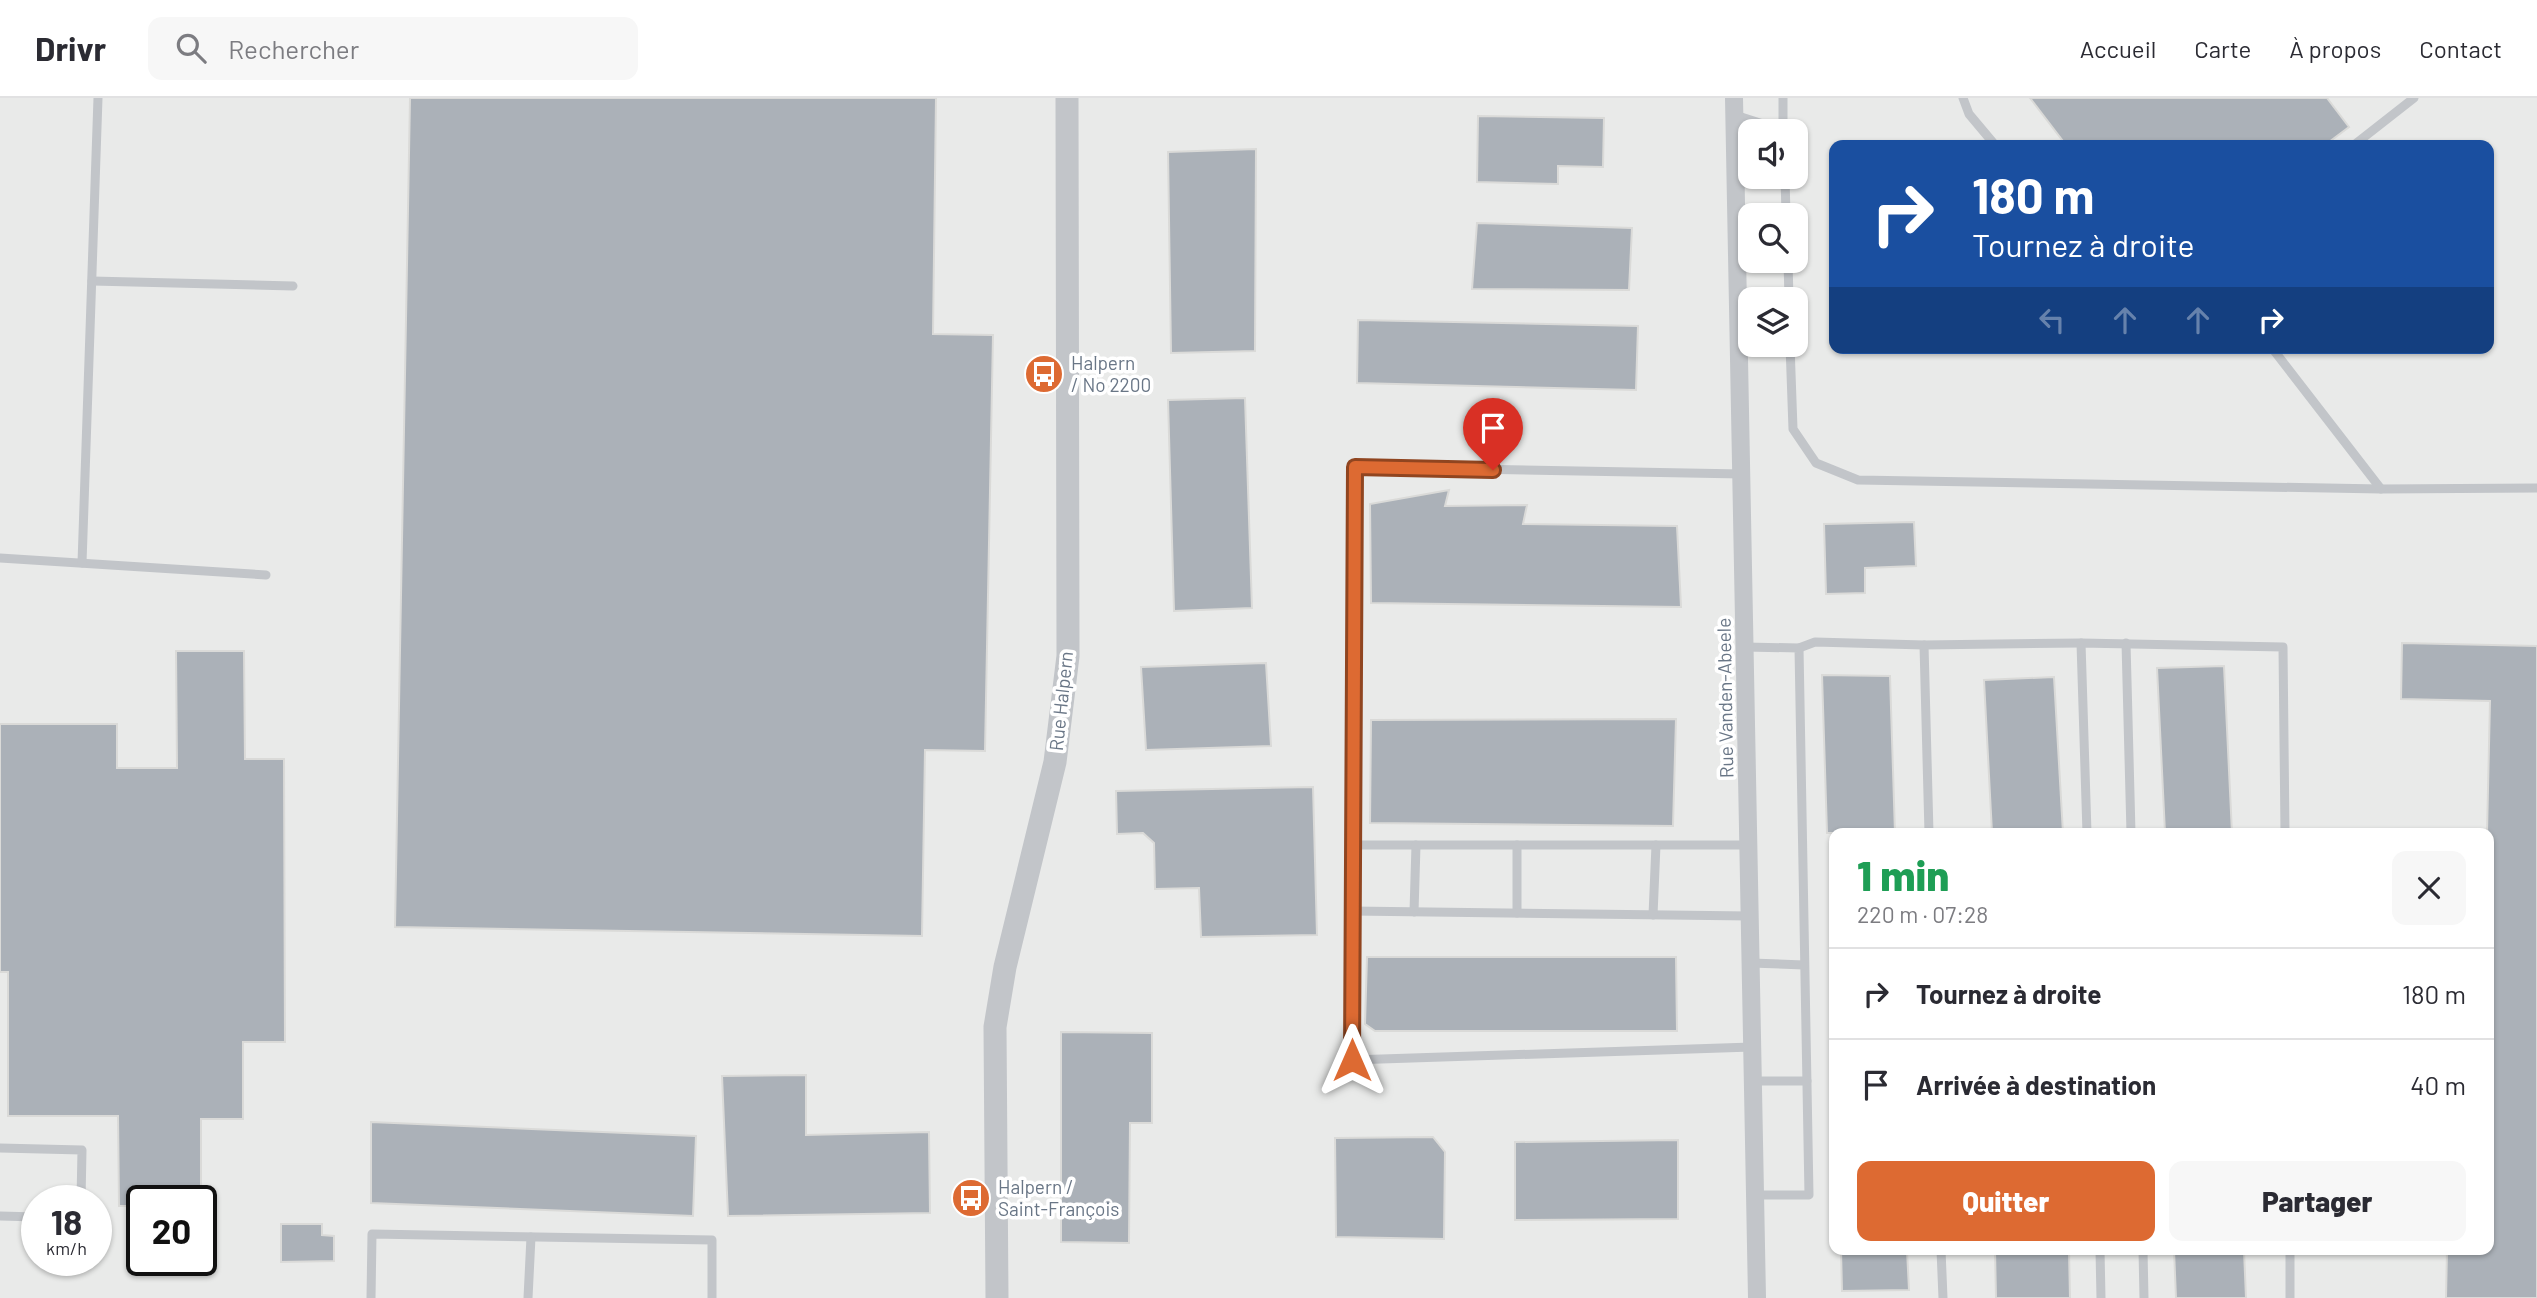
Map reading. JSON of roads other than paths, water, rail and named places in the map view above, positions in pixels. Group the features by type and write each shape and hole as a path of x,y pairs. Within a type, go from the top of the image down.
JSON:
{"street":[{"name":"Rue Halpern","path":"997,1298 995,1027 1005,967 1055,762 1068,656 1067,98"},
{"name":"Rue Vanden-Abeele","path":"1735,107 1757,1298"}],"lane":[{"path":"82,563 98,98"},
{"path":"1783,98 1783,119"},
{"path":"1963,98 1969,114 1991,140"},
{"path":"2360,140 2414,98"},
{"path":"1735,107 1759,119"},
{"path":"92,281 293,286"},
{"path":"2277,354 2381,489"},
{"path":"1790,357 1793,429 1816,463 1858,480 2381,489 2537,488"},
{"path":"1742,474 1355,467 1352,1060 1752,1047"},
{"path":"0,558 266,575"},
{"path":"1745,648 1798,648 1815,642 1924,645 2126,643 2283,647 2286,828"},
{"path":"2081,643 2087,828"},
{"path":"2126,643 2131,828"},
{"path":"1924,645 1929,828"},
{"path":"1755,1195 1809,1195 1798,648"},
{"path":"1353,845 1748,845"},
{"path":"1414,912 1416,845"},
{"path":"1517,845 1517,913"},
{"path":"1653,915 1656,845"},
{"path":"1352,911 1750,916"},
{"path":"1751,963 1804,965"},
{"path":"1753,1081 1807,1081"},
{"path":"0,1148 82,1150 81,1185"},
{"path":"0,1216 21,1217"},
{"path":"371,1298 372,1234 712,1240 712,1298"},
{"path":"528,1298 531,1237"},
{"path":"1941,1255 1943,1298"},
{"path":"2100,1255 2101,1298"},
{"path":"2143,1255 2144,1298"},
{"path":"2290,1255 2290,1298"}],"place":[{"name":"Halpern / No 2200","path":"1044,374"},
{"name":"Halpern / Saint-François","path":"971,1198"}]}
